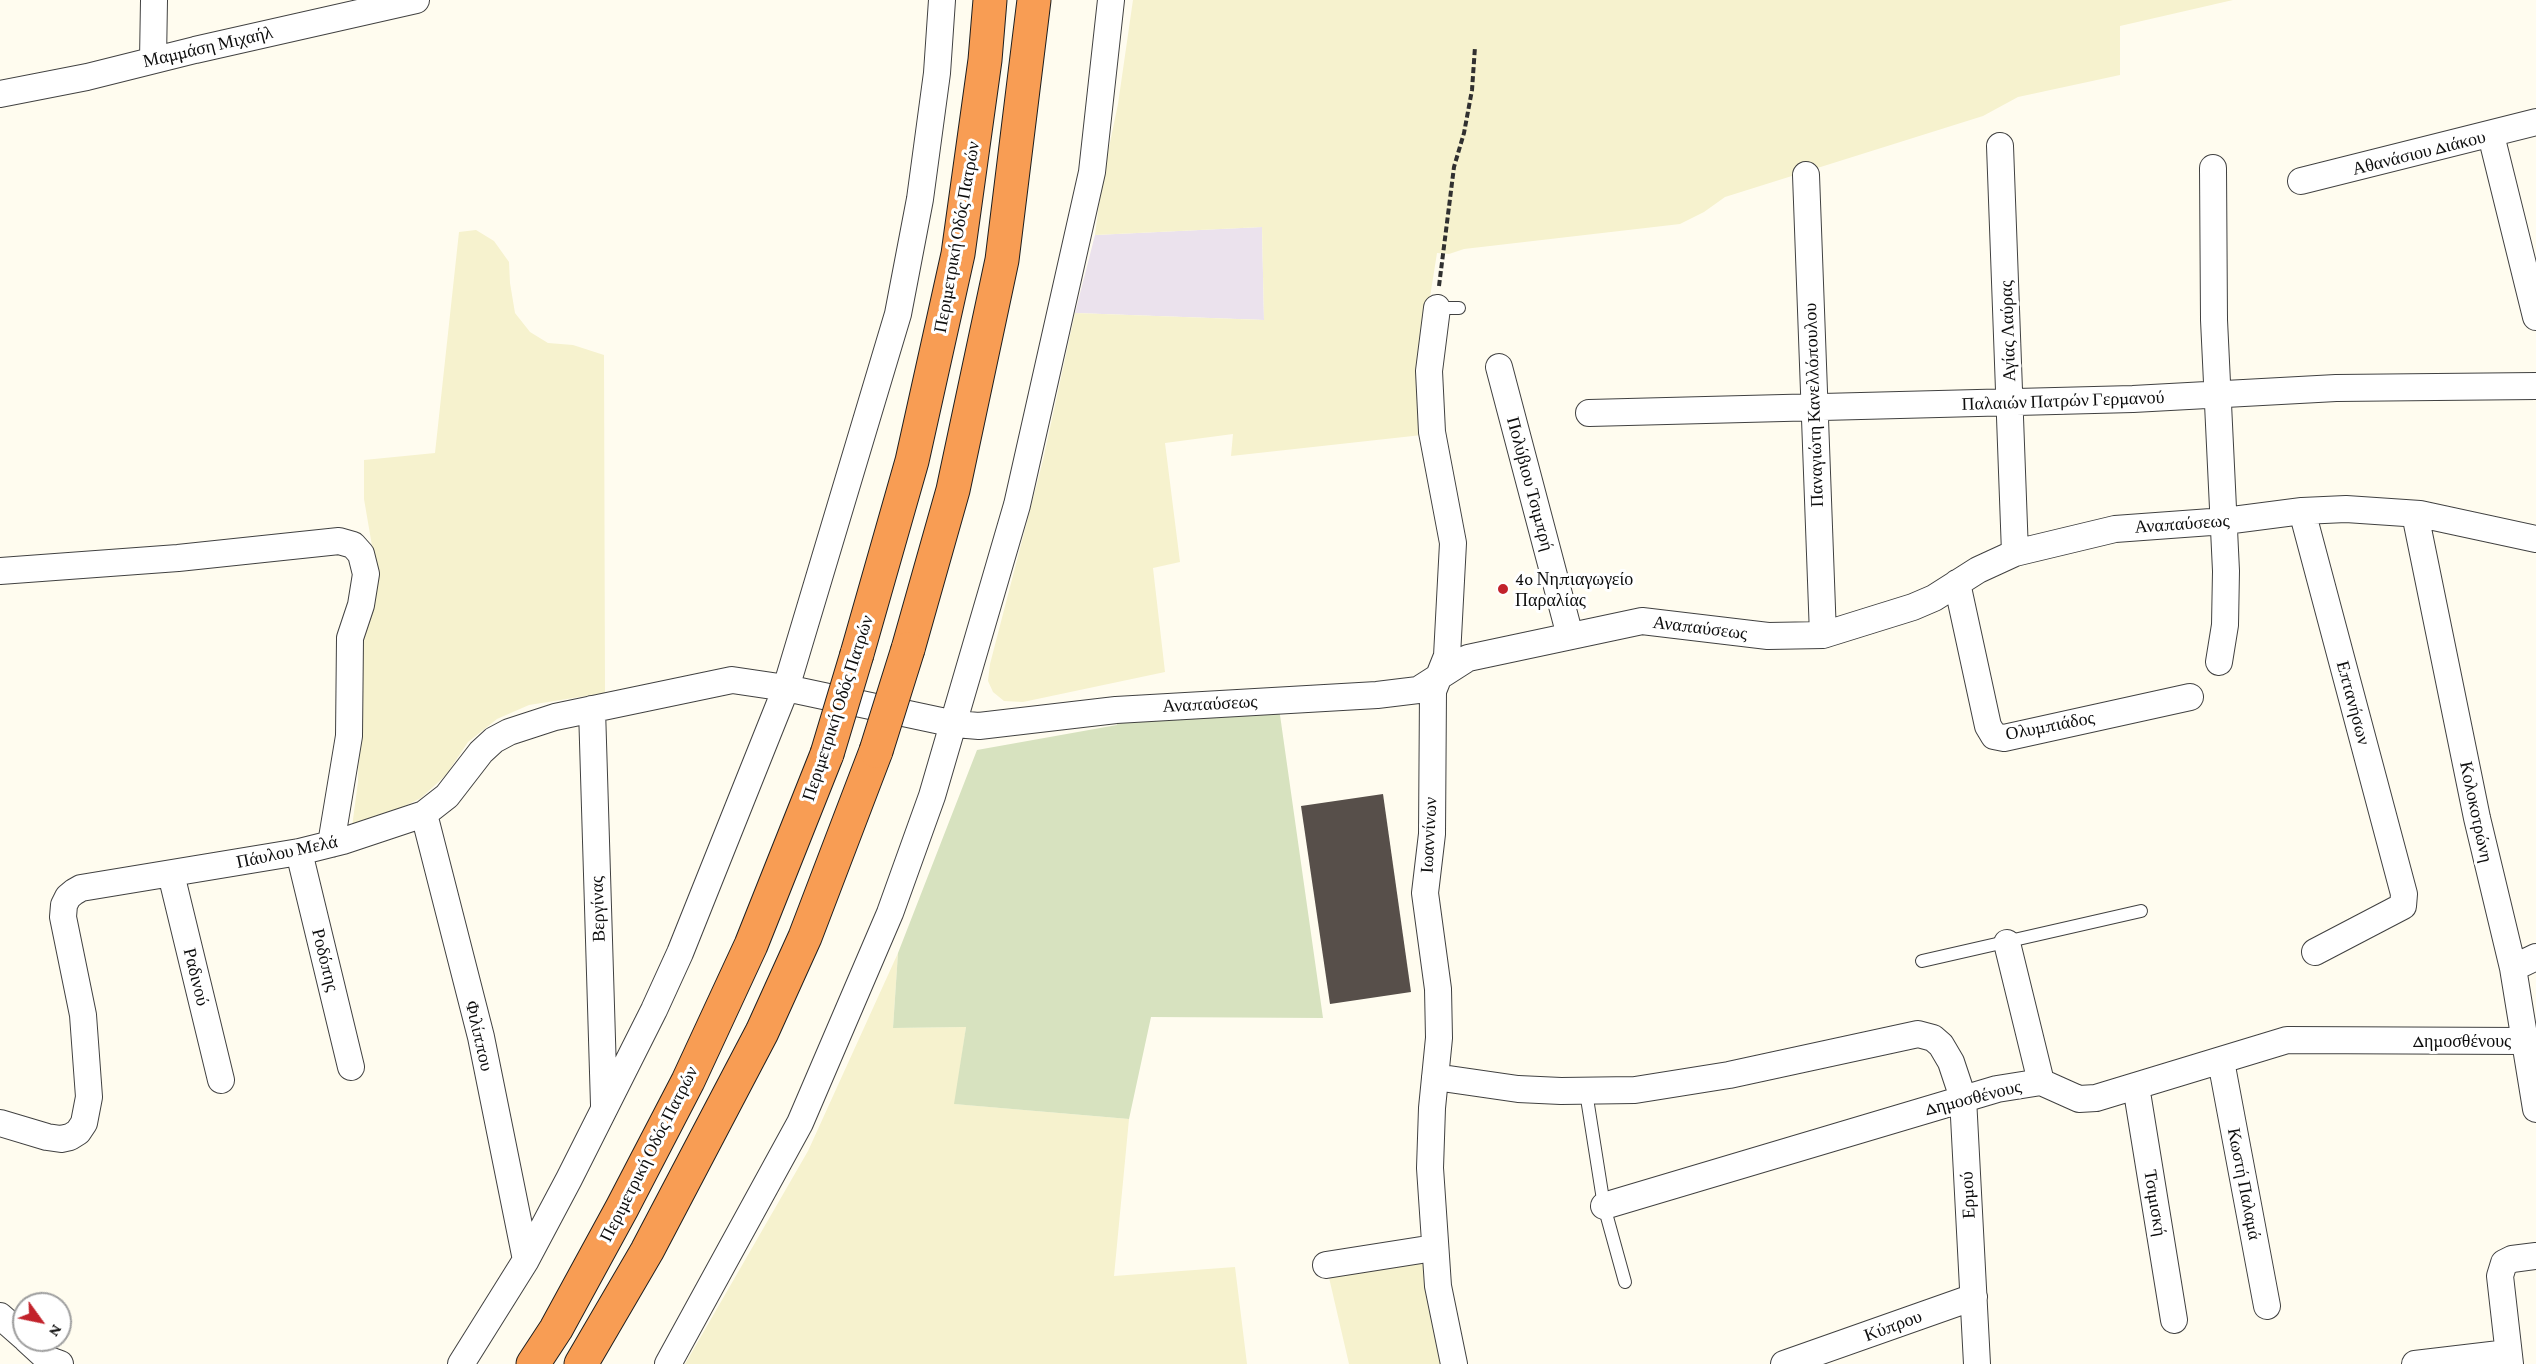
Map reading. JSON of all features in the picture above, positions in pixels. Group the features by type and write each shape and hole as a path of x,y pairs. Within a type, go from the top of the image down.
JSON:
{"highway":[{"name":"Περιμετρική Οδός Πατρών","path":"533,1364 556,1329 688,1080 751,945 827,754 912,462 958,254 985,60 990,0"},
{"path":"581,1364 647,1251 762,1032 805,937 876,751 909,649 953,490 1002,260 1034,0"}],"street":[{"path":"153,60 154,0"},
{"name":"Μαμμάση Μιχαήλ","path":"0,94 78,79 348,7 416,0"},
{"path":"461,1364 526,1260 604,1109 680,952 786,688 898,314 923,176 938,73 942,0"},
{"path":"668,1364 800,1123 890,914 955,724 1017,504 1092,172 1112,0"},
{"name":"Αθανάσιου Διάκου","path":"2301,182 2536,122"},
{"path":"2491,135 2536,317"},
{"name":"Αγίας Λαύρας","path":"2000,146 2015,553"},
{"path":"2213,168 2214,320 2225,521 2225,625 2219,662"},
{"name":"Παναγιώτη Κανελλόπουλου","path":"1806,175 1823,635"},
{"name":"Ιωαννίνων","path":"1448,308 1429,371 1432,432 1453,543 1447,656 1432,691 1431,834 1425,893 1440,1011 1430,1168 1434,1248 1438,1286 1454,1364"},
{"name":"Πολύβιου Τσιμπρή","path":"1499,367 1570,636"},
{"name":"Παλαιών Πατρών Γερμανού","path":"1589,413 2011,403 2219,396 2336,388 2536,386"},
{"name":"Αναπαύσεως","path":"786,688 955,724 979,726 1116,710 1377,694 1418,690 1468,658 1642,621 1756,635 1786,637 1823,635 1913,607 1978,570 2015,553 2115,529 2225,521 2302,511 2346,509 2415,514 2536,539"},
{"name":"Επτανήσων","path":"2302,511 2404,894 2403,906 2316,952"},
{"name":"Κολοκοτρώνη","path":"2415,514 2477,818 2513,968 2523,1041 2536,1107"},
{"path":"0,571 178,558 339,541 353,545 361,554 366,574 361,605 350,638 350,736 331,844"},
{"name":"Ολυμπιάδος","path":"1957,583 1988,726 1994,735 2004,738 2190,697"},
{"name":"Πάυλου Μελά","path":"0,1123 61,1139 78,1132 84,1123 89,1097 83,1015 63,917 64,905 68,897 81,888 299,852 424,814 447,796 481,752 494,740 509,732 546,720 732,680 786,688"},
{"name":"Βεργίνας","path":"592,709 604,1109"},
{"name":"Φιλίππου","path":"424,814 481,1037 526,1260"},
{"name":"Ροδόπης","path":"299,852 351,1068"},
{"name":"Ραδινού","path":"171,874 221,1080"},
{"path":"2007,943 2041,1082"},
{"path":"2513,968 2536,957"},
{"name":"Ερμού","path":"1586,1092 1635,1090 1729,1076 1918,1034 1938,1041 1947,1055 1963,1098 1977,1364"},
{"name":"Δημοσθένους","path":"1604,1206 1997,1089 2041,1082 2085,1100 2287,1040 2523,1041"},
{"name":"Κωστή Παλαμά","path":"2221,1061 2267,1306"},
{"path":"1435,1077 1518,1089 1586,1092"},
{"name":"Τσιμισκή","path":"2136,1086 2174,1320"},
{"path":"1326,1265 1434,1248"},
{"path":"2415,1364 2509,1358 2500,1276 2504,1263 2512,1259 2536,1256"},
{"name":"Κύπρου","path":"1784,1364 1814,1359 1974,1297"},
{"path":"0,1316 12,1327"},
{"path":"40,1352 49,1360 60,1364"}],"lane":[{"path":"1922,961 2141,911"},
{"path":"1586,1092 1604,1206 1624,1282"}],"path":[{"path":"1448,308 1454,167 1464,133 1472,90 1475,47"}],"shaded area":[{"path":"1133,0 2233,0 2120,26 2120,75 2018,97 1983,116 1725,197 1704,212 1680,224 1464,249 1449,254 1437,253 1421,354 1422,435 1231,456 1233,434 1165,443 1180,562 1153,568 1165,672 1023,702 1004,701 993,692 988,681 990,664 1043,460 1075,313 1264,320 1262,227 1095,235"},
{"path":"1262,227 1264,320 1075,313 1095,235"},
{"path":"476,230 494,241 509,262 515,313 530,332 548,343 573,345 604,355 605,693 529,705 497,719 468,742 446,775 421,798 387,815 352,827 358,782 360,662 366,616 377,575 364,499 364,460 435,453 459,232"},
{"path":"898,953 893,1028 966,1027 955,1104 1129,1119 1114,1276 1235,1267 1247,1364 685,1364 808,1151"},
{"path":"1430,1254 1452,1364 1349,1364 1324,1256"}],"green space":[{"path":"1279,708 1323,1018 1151,1017 1129,1119 954,1104 966,1027 893,1028 898,953 977,750 1117,725 1117,719"}],"building":[{"path":"1383,794 1411,992 1330,1004 1301,806"}],"place":[{"name":"4o Νηπιαγωγείο Παραλίας","path":"1503,589"}]}
